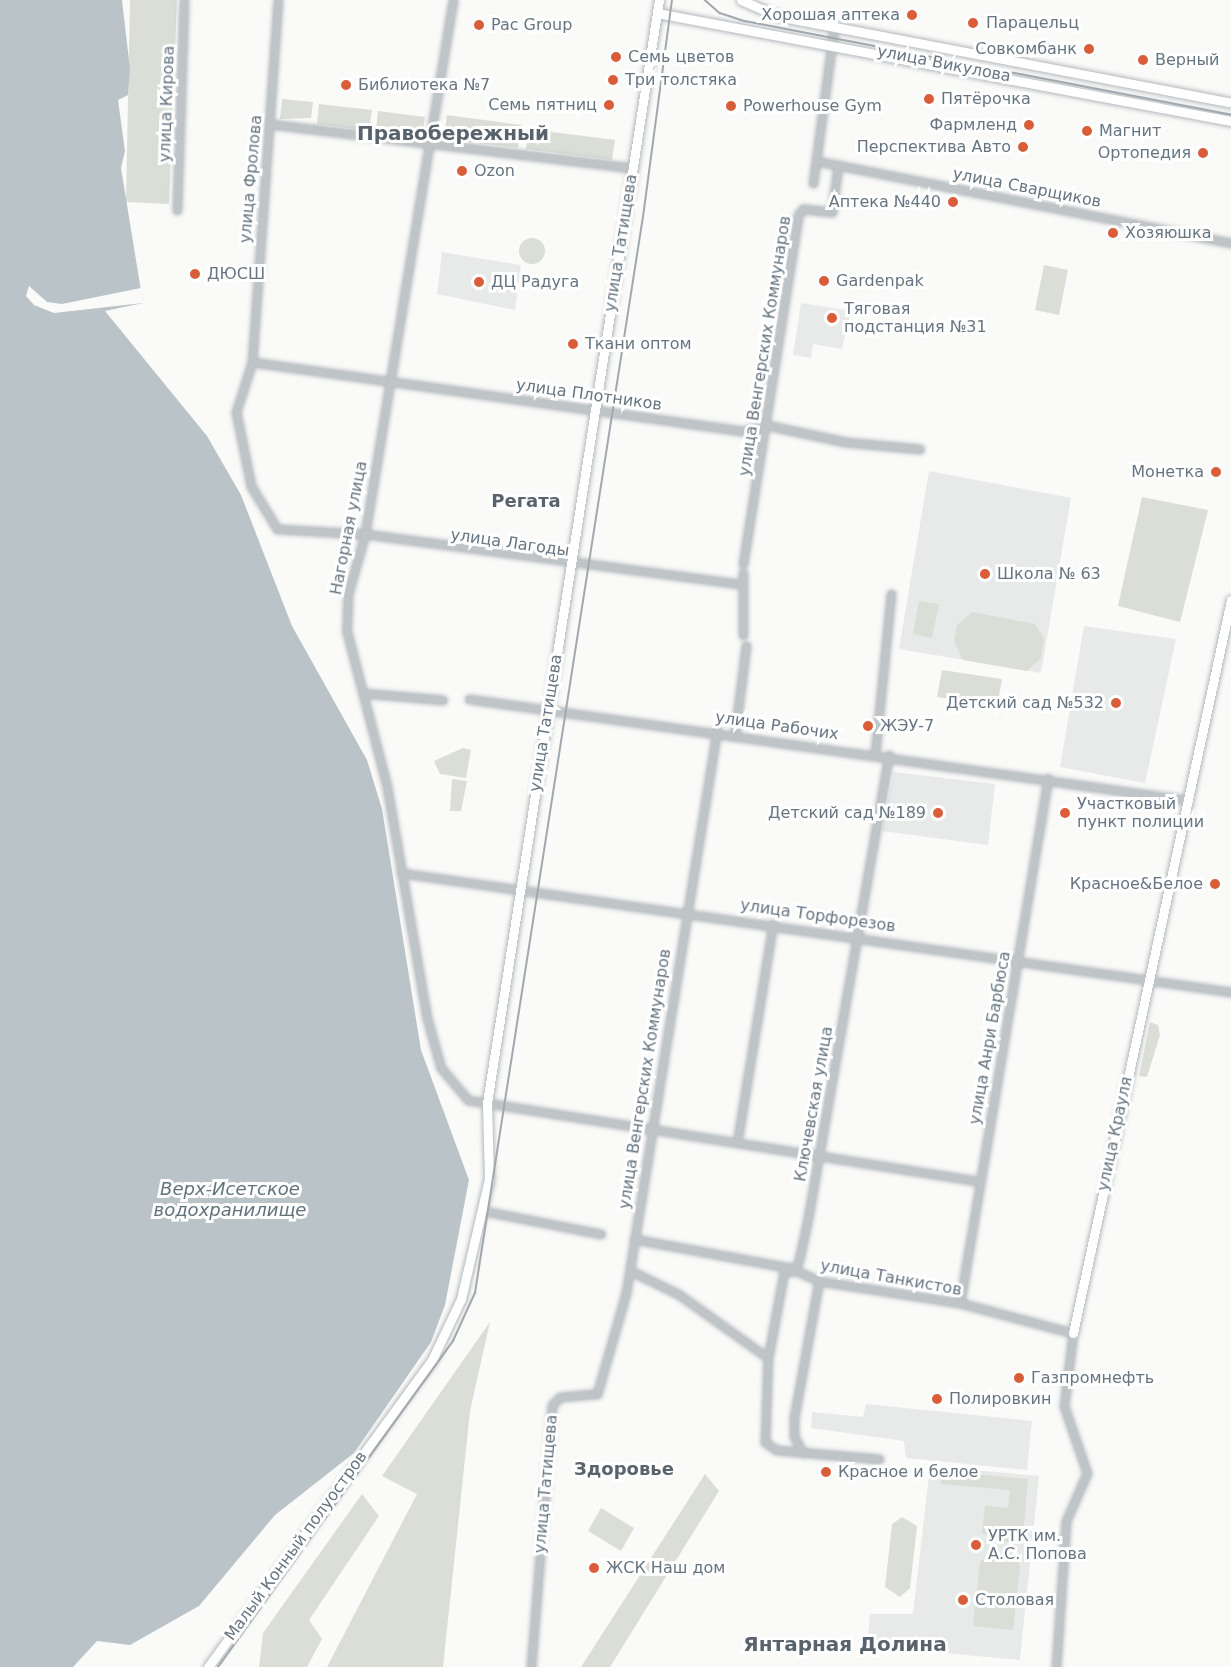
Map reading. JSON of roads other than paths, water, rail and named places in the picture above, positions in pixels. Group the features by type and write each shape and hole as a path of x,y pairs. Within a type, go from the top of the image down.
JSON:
{"street":[{"name":"улица Кирова","path":"177,210 184,0"},
{"name":"улица Фролова","path":"277,529 251,486 236,412 252,362 278,0"},
{"name":"Нагорная улица","path":"453,0 365,534 348,594 347,632 363,693 441,1068 468,1100 819,1154 977,1181"},
{"name":"улица Татищева","path":"385,1425 454,1320 484,1210 487,1103 659,0"},
{"name":"улица Викулова","path":"741,0 763,12 834,27 1231,103"},
{"name":"улица Викулова","path":"657,13 831,43 1231,121"},
{"path":"813,183 834,27"},
{"path":"269,124 633,168"},
{"name":"улица Сварщиков","path":"817,161 1231,243"},
{"name":"улица Венгерских Коммунаров","path":"743,635 746,608 741,584 743,568 798,215 803,209 832,212 838,165"},
{"name":"улица Плотников","path":"252,362 389,379 753,432 766,425 845,442 921,450"},
{"name":"улица Лагоды","path":"277,529 365,534 571,565 741,584"},
{"path":"875,754 891,594"},
{"name":"улица Крауля","path":"1056,1667 1066,1521 1086,1473 1064,1406 1073,1333 1186,800 1231,600"},
{"path":"735,733 746,646"},
{"path":"363,693 443,699"},
{"name":"улица Рабочих","path":"469,699 548,713 717,730 1186,800"},
{"name":"улица Венгерских Коммунаров","path":"631,1271 650,1128 717,730"},
{"name":"Ключевская улица","path":"803,1453 770,1448 765,1442 768,1358 784,1272 794,1271 819,1154 889,755"},
{"name":"улица Анри Барбюса","path":"960,1304 977,1181 1019,961 1048,778"},
{"name":"улица Торфорезов","path":"401,873 520,892 858,934 1019,961 1231,992"},
{"path":"737,1143 773,924"},
{"path":"484,1210 601,1234"},
{"name":"улица Танкистов","path":"634,1239 794,1271 819,1281 960,1304 1073,1333"},
{"path":"631,1271 678,1294 768,1358"},
{"name":"улица Татищева","path":"531,1667 552,1405 560,1397 597,1394 631,1271"},
{"path":"819,1281 794,1418 794,1437 803,1453 879,1459"},
{"name":"Малый Конный полуостров","path":"208,1667 385,1425"}],"water":[{"name":"Верх-Исетское водохранилище","path":"0,0 122,0 130,69 128,95 118,100 125,151 121,168 143,303 105,311 207,436 241,495 292,626 367,760 382,809 421,1050 469,1180 445,1305 431,1342 354,1453 275,1515 199,1606 130,1645 97,1641 73,1667 0,1667"}],"tram line":[{"path":"218,1667 453,1341 475,1293 643,217 672,0"},
{"path":"705,0 720,13 745,21 1231,115"}],"place":[{"name":"Хорошая аптека","path":"912,15"},
{"name":"Парацельц","path":"973,23"},
{"name":"Pac Group","path":"479,25"},
{"name":"Совкомбанк","path":"1089,49"},
{"name":"Семь цветов","path":"616,57"},
{"name":"Верный","path":"1143,60"},
{"name":"Три толстяка","path":"613,80"},
{"name":"Библиотека №7","path":"346,85"},
{"name":"Пятёрочка","path":"929,99"},
{"name":"Семь пятниц","path":"609,105"},
{"name":"Powerhouse Gym","path":"731,106"},
{"name":"Фармленд","path":"1029,125"},
{"name":"Магнит","path":"1087,131"},
{"name":"Перспектива Авто","path":"1023,147"},
{"name":"Ортопедия","path":"1203,153"},
{"name":"Ozon","path":"462,171"},
{"name":"Аптека №440","path":"953,202"},
{"name":"Хозяюшка","path":"1113,233"},
{"name":"ДЮСШ","path":"195,274"},
{"name":"Gardenpak","path":"824,281"},
{"name":"ДЦ Радуга","path":"479,282"},
{"name":"Тяговая подстанция №31","path":"832,318"},
{"name":"Ткани оптом","path":"573,344"},
{"name":"Монетка","path":"1216,472"},
{"name":"Школа № 63","path":"985,574"},
{"name":"Детский сад №532","path":"1116,703"},
{"name":"ЖЭУ-7","path":"868,726"},
{"name":"Детский сад №189","path":"938,813"},
{"name":"Участковый пункт полиции","path":"1065,813"},
{"name":"Красное&Белое","path":"1215,884"},
{"name":"Газпромнефть","path":"1019,1378"},
{"name":"Полировкин","path":"937,1399"},
{"name":"Красное и белое","path":"826,1472"},
{"name":"УРТК им. А.С. Попова","path":"976,1545"},
{"name":"ЖСК Наш дом","path":"594,1568"},
{"name":"Столовая","path":"963,1600"}],"district":[{"name":"Правобережный","path":"453,133"},
{"name":"Регата","path":"526,501"},
{"name":"Здоровье","path":"624,1469"},
{"name":"Янтарная Долина","path":"845,1644"}]}
